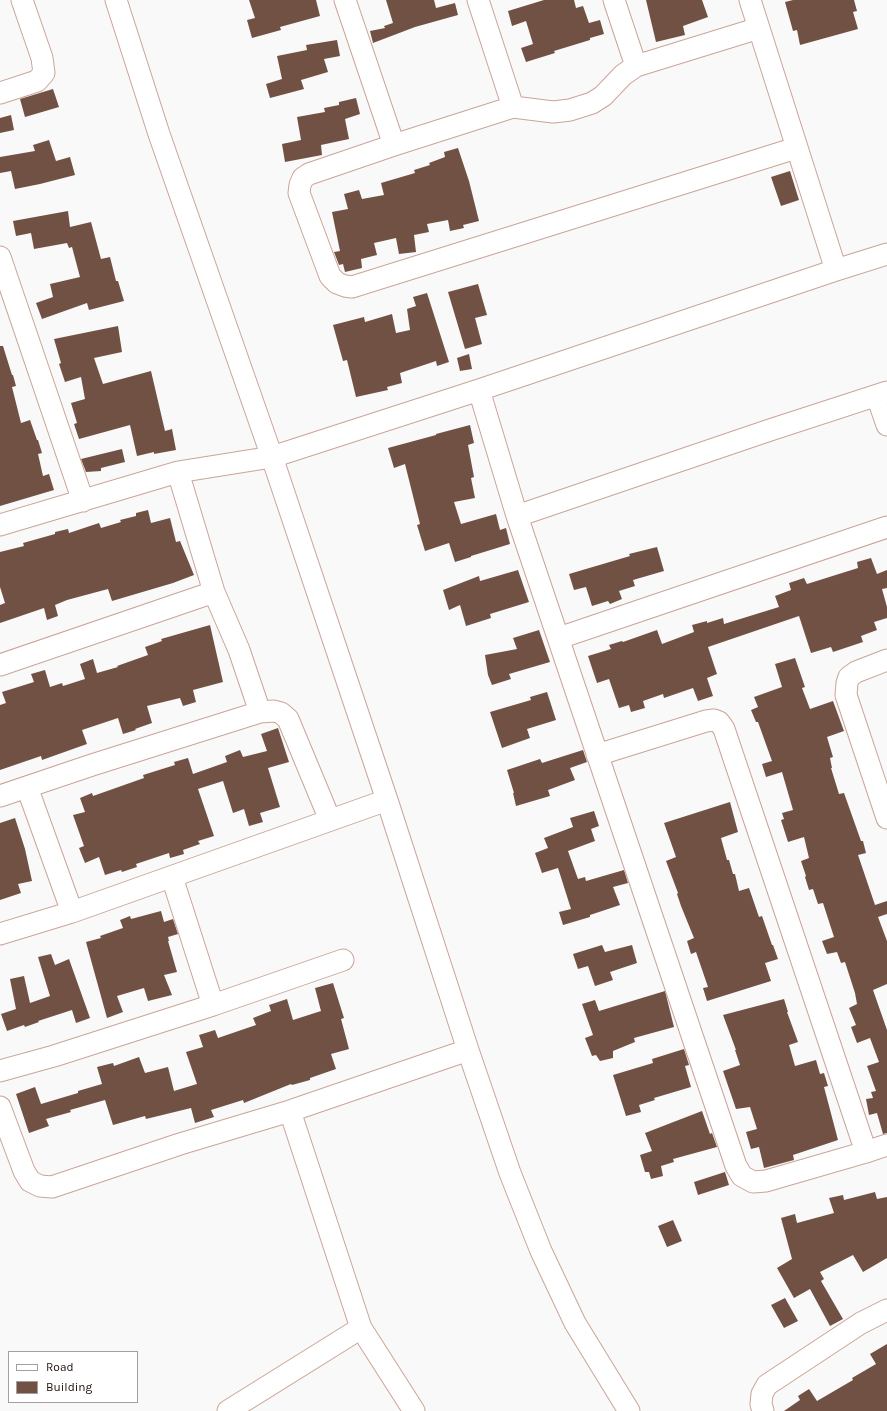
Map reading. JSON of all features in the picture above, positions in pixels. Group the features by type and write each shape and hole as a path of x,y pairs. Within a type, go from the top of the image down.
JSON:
{"street":[{"path":"0,93 37,81 44,73 42,58 22,0"},
{"path":"116,0 159,134 272,457 510,1173 541,1251 575,1323 629,1411"},
{"path":"345,0 394,145"},
{"path":"478,0 513,107"},
{"path":"614,0 636,66"},
{"path":"750,0 836,270"},
{"path":"759,28 636,66 623,75 603,96 592,103 570,110 554,112 513,107 309,174 303,178 300,185 300,193 330,276 337,283 352,287 796,148"},
{"path":"0,525 178,472 272,457 479,390 887,254"},
{"path":"0,257 83,501"},
{"path":"479,390 517,516 736,1166 742,1176 753,1182 766,1181 866,1152 887,1144"},
{"path":"517,516 770,430 882,394 887,425"},
{"path":"178,472 214,592 239,650 260,712"},
{"path":"559,638 887,527"},
{"path":"0,665 214,592"},
{"path":"887,660 856,672 849,677 846,695 887,818"},
{"path":"0,796 92,765 260,712 274,711 281,713 288,719 330,820"},
{"path":"597,755 706,721 714,720 719,722 724,729 866,1152"},
{"path":"27,787 72,912"},
{"path":"0,934 72,912 387,800"},
{"path":"172,876 213,1005"},
{"path":"0,1070 54,1056 213,1005 342,960"},
{"path":"0,1107 24,1171 30,1181 40,1186 52,1186 180,1144 290,1111 468,1050"},
{"path":"290,1111 360,1328 414,1411"},
{"path":"763,1411 761,1404 762,1394 767,1385 861,1323 887,1310"},
{"path":"240,1408 360,1328"}],"building":[{"path":"249,0 316,0 320,16 280,27 281,30 252,38 247,20 255,18"},
{"path":"386,0 434,0 436,8 455,3 458,15 415,27 373,43 370,31 385,28 384,26 393,23"},
{"path":"544,0 574,0 576,8 583,6 589,23 600,20 604,34 554,51 555,53 526,62 521,48 533,44 526,21 512,26 508,11"},
{"path":"646,0 702,0 708,17 683,26 685,35 656,42"},
{"path":"793,0 854,0 857,11 853,12 858,29 800,45 797,30 793,31 785,2"},
{"path":"337,40 340,56 324,59 328,72 301,80 304,89 270,98 266,84 282,79 277,56 307,50 306,45"},
{"path":"53,89 59,107 25,117 20,99"},
{"path":"356,98 360,114 345,119 349,139 321,145 322,155 285,162 282,144 301,140 297,117 325,112 324,108 339,105 339,102"},
{"path":"11,115 14,130 0,133 0,118"},
{"path":"49,140 56,161 70,157 75,175 15,189 11,171 0,173 0,157 35,151 33,145"},
{"path":"458,148 469,181 479,221 463,225 464,228 450,231 448,220 427,224 429,232 414,235 416,252 399,254 396,238 374,243 377,255 361,259 362,268 345,272 343,264 339,265 334,252 340,251 332,212 348,209 344,194 359,190 362,199 384,195 381,183 415,173 414,170 430,165 429,163 445,157 444,152"},
{"path":"790,171 799,200 781,206 771,177"},
{"path":"68,211 70,227 91,222 101,259 110,257 116,281 118,281 124,301 89,310 87,303 42,319 36,303 53,297 50,284 80,277 72,247 69,248 67,243 34,249 31,233 16,236 13,221"},
{"path":"478,284 487,315 475,318 482,344 465,349 448,292"},
{"path":"427,293 449,362 437,366 436,361 400,373 402,383 387,387 388,390 356,397 347,360 343,361 333,325 364,317 365,322 392,314 396,333 410,330 407,309 416,306 413,297"},
{"path":"118,326 122,352 94,358 103,384 151,371 165,431 172,429 176,450 154,454 154,452 137,456 130,425 79,439 74,424 77,423 71,403 85,399 81,377 65,382 59,364 61,363 54,339"},
{"path":"0,346 3,346 16,386 12,387 21,423 30,420 42,453 38,454 43,476 49,474 54,490 0,506"},
{"path":"469,354 472,369 460,371 457,358"},
{"path":"470,425 474,443 468,445 474,477 471,478 475,498 454,502 461,524 496,514 500,530 506,528 510,544 455,562 449,543 425,551 417,525 420,524 405,464 394,468 388,448"},
{"path":"122,449 125,462 101,468 101,471 86,472 81,459"},
{"path":"148,510 151,523 170,518 176,542 180,541 194,575 173,583 112,601 108,589 67,600 55,605 58,616 47,620 44,608 0,623 0,605 5,603 0,587 0,552 24,546 23,543 55,534 55,532 68,529 69,533 99,523 101,528 121,522 120,520 136,516 136,513"},
{"path":"657,547 664,571 633,580 635,586 619,591 622,599 610,604 608,601 592,606 586,587 574,590 569,574 630,556 629,554"},
{"path":"871,558 877,574 887,570 887,588 882,589 887,607 887,618 874,622 877,630 861,636 863,642 833,652 831,647 811,653 799,616 708,647 717,674 707,678 713,696 698,701 693,688 664,698 663,694 643,701 645,708 631,712 629,705 619,708 609,679 597,683 588,656 611,649 609,645 623,642 657,630 662,644 694,632 692,625 707,621 707,623 723,618 724,624 779,607 775,596 791,590 789,583 804,578 807,584 858,568 857,562"},
{"path":"518,570 529,602 490,614 491,618 466,626 460,605 449,610 443,590 479,576 480,581"},
{"path":"210,625 223,682 193,690 196,702 183,706 180,698 147,706 152,723 135,729 136,730 123,734 118,718 82,730 87,744 42,760 41,756 0,770 0,705 6,703 2,692 34,682 31,674 45,670 50,687 62,683 63,686 85,679 80,664 93,659 97,673 118,667 117,666 148,655 145,647 162,641 161,639"},
{"path":"539,630 550,662 509,674 511,679 492,685 488,675 485,655 517,649 513,638"},
{"path":"795,658 805,687 802,688 810,709 833,701 844,731 827,737 833,757 830,758 831,768 839,794 844,793 861,841 863,841 866,853 858,855 875,905 887,901 887,914 878,917 887,941 887,984 873,990 887,1030 887,1133 883,1134 877,1113 869,1115 866,1099 873,1098 871,1092 876,1091 867,1066 879,1062 870,1038 857,1043 851,1027 856,1025 849,1008 857,1004 855,993 845,962 841,963 837,952 827,954 822,941 834,937 823,903 818,904 813,889 809,890 805,877 806,876 801,861 809,858 804,837 788,842 781,820 784,819 782,813 793,810 782,772 766,777 762,764 772,761 758,722 756,722 751,710 758,707 754,697 782,687 775,664"},
{"path":"547,692 556,720 527,729 530,738 502,748 490,712 531,700 530,697"},
{"path":"278,728 289,762 268,768 280,807 260,813 263,822 249,826 244,809 233,813 223,781 198,789 214,836 198,841 200,844 183,850 184,854 170,858 169,853 136,864 137,867 122,872 121,870 105,875 99,857 85,863 79,848 84,846 73,815 85,812 80,798 92,793 93,796 144,778 143,775 175,765 174,762 188,758 193,774 227,762 225,756 240,750 243,757 267,751 261,734"},
{"path":"583,750 587,762 570,768 575,780 548,790 550,796 516,806 514,793 507,770 540,759 542,763"},
{"path":"730,802 738,832 721,838 727,860 729,860 733,874 735,874 739,891 749,888 759,917 762,916 778,959 765,963 771,981 707,1001 703,988 708,987 696,952 691,954 687,941 694,938 681,906 678,893 666,861 676,857 664,823"},
{"path":"594,811 599,826 591,829 595,841 568,851 578,879 585,877 586,881 624,870 628,883 613,887 620,905 590,915 590,917 563,925 559,912 571,909 558,868 542,873 535,853 548,848 544,838 573,827 570,818"},
{"path":"15,818 25,849 32,881 18,884 21,893 0,900 0,823"},
{"path":"161,911 164,922 173,919 178,934 168,937 177,972 164,975 172,995 148,1001 144,988 117,996 123,1012 107,1018 86,942 101,938 100,936 123,928 120,920 130,916 131,919"},
{"path":"602,945 605,952 632,945 637,963 610,972 613,980 595,986 588,966 578,969 573,954"},
{"path":"51,954 55,965 69,959 90,1018 76,1023 72,1010 38,1021 39,1022 25,1027 24,1025 7,1031 1,1014 16,1009 10,979 24,976 30,1003 50,996 38,957"},
{"path":"333,983 344,1018 341,1019 349,1049 331,1054 336,1069 310,1078 310,1080 291,1084 244,1103 243,1100 211,1110 214,1117 195,1123 191,1108 146,1119 145,1116 113,1125 105,1100 70,1110 71,1112 46,1119 49,1126 29,1133 16,1094 35,1087 41,1104 78,1093 78,1091 102,1084 97,1067 113,1063 114,1066 139,1057 145,1073 168,1067 174,1091 197,1084 186,1052 203,1047 199,1035 215,1030 218,1038 256,1025 253,1018 271,1011 269,1005 287,999 293,1020 321,1011 315,988"},
{"path":"665,991 674,1027 634,1038 635,1042 613,1051 613,1058 600,1061 596,1055 592,1056 585,1038 593,1035 582,1004 595,1000 599,1011"},
{"path":"784,999 798,1042 789,1045 795,1066 816,1060 820,1074 824,1073 828,1086 824,1087 838,1140 793,1155 794,1160 764,1168 759,1147 751,1149 746,1132 757,1129 750,1107 736,1109 723,1071 740,1065 723,1015"},
{"path":"684,1049 689,1065 685,1066 691,1087 654,1098 655,1100 639,1105 641,1112 626,1116 613,1075 653,1063 652,1059"},
{"path":"702,1111 710,1134 712,1133 717,1147 673,1159 674,1162 661,1166 663,1176 651,1179 649,1172 645,1172 640,1155 652,1151 645,1133"},
{"path":"725,1172 729,1185 698,1195 694,1182"},
{"path":"875,1192 877,1199 887,1197 887,1258 863,1272 853,1255 820,1272 824,1279 821,1281 843,1319 830,1326 810,1289 794,1298 777,1268 792,1259 781,1218 795,1214 797,1223 834,1213 829,1198 843,1195 844,1200"},
{"path":"673,1220 682,1241 667,1247 658,1226"},
{"path":"785,1298 798,1321 784,1328 771,1305"},
{"path":"887,1344 887,1411 784,1411 800,1400 798,1396 809,1389 817,1401 853,1380 852,1378 876,1364 870,1354"}]}
